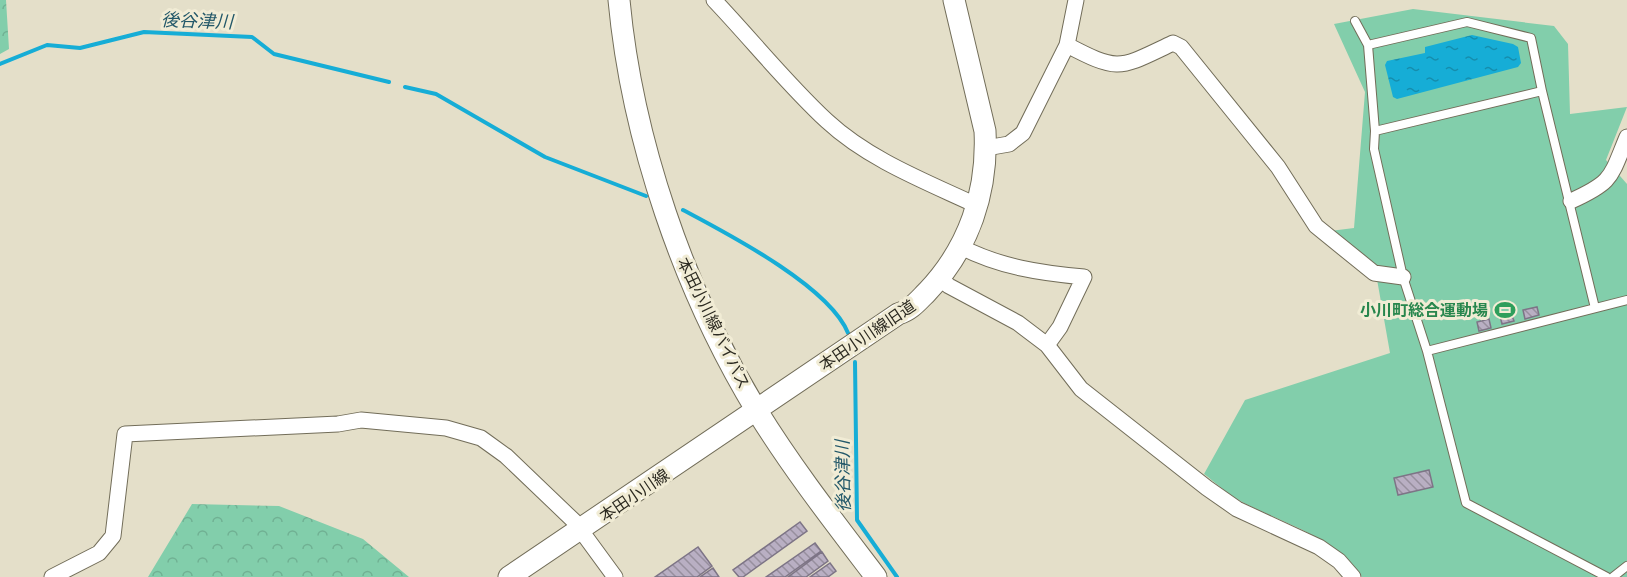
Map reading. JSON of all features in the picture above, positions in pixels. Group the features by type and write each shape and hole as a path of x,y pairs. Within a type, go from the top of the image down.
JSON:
{"main road":[{"name":"本田小川線バイパス","path":"619,0 628,66 641,125 680,253 699,300 757,411 876,577"},
{"name":"本田小川線旧道","path":"757,411 898,314 909,310 940,279 960,248 978,206 986,148 986,131 954,0"},
{"name":"本田小川線","path":"509,577 757,411"}],"street":[{"path":"714,0 827,122 862,147 909,174 978,206"},
{"path":"986,148 1009,144 1023,133 1067,45 1076,0"},
{"path":"1067,45 1100,63 1113,65 1129,64 1173,43 1181,47 1278,167 1316,226 1374,273 1402,277"},
{"path":"1571,201 1594,191 1609,180 1627,137"},
{"path":"960,248 985,260 1033,272 1084,277 1060,327 1047,345"},
{"path":"940,279 1018,323 1047,345 1081,389 1207,488 1237,509 1319,547 1339,561 1353,577"},
{"path":"52,577 99,553 113,537 124,434 338,424 361,420 465,431 481,438 506,456 582,530 615,577"}],"lane":[{"path":"1354,21 1368,45 1375,131 1374,149 1402,277 1426,351 1466,503 1607,577"},
{"path":"1368,45 1467,22 1520,33 1532,38 1542,91 1571,201 1595,308"},
{"path":"1375,131 1542,91"},
{"path":"1426,351 1627,300"},
{"path":"1613,577 1627,566"}],"green space":[{"path":"0,0 6,0 9,49 0,54"},
{"name":"小川町総合運動場","path":"1413,9 1554,26 1568,44 1570,114 1627,107 1606,160 1627,184 1627,577 1362,577 1351,563 1324,542 1240,501 1204,474 1245,400 1390,353 1375,268 1330,231 1354,228 1365,92 1334,24"},
{"path":"192,504 279,506 363,539 409,577 148,577"}],"water":[{"path":"1472,35 1513,44 1518,47 1521,63 1518,67 1397,99 1393,97 1385,65 1387,61 1425,53 1425,47"}],"building":[{"path":"1537,307 1539,315 1525,319 1523,310"},
{"path":"1511,313 1514,321 1502,324 1500,316"},
{"path":"1489,319 1491,328 1479,331 1477,322"},
{"path":"1429,470 1433,487 1398,495 1394,478"},
{"path":"800,522 807,531 743,577 739,577 733,570"},
{"path":"815,543 821,551 785,577 766,577"},
{"path":"698,547 712,566 697,577 655,577"},
{"path":"822,552 828,561 806,577 788,577"},
{"path":"830,563 836,571 828,577 810,577"},
{"path":"713,568 719,577 700,577"}],"waterway":[{"name":"後谷津川","path":"0,64 47,45 80,48 144,32 252,37 274,54 389,82"},
{"name":"後谷津川","path":"405,87 436,94 545,157 646,196"},
{"name":"後谷津川","path":"683,210 750,247 799,280 821,297 837,315 848,333"},
{"name":"後谷津川","path":"855,362 857,520 897,577"}],"place":[{"name":"小川町総合運動場","path":"1505,310"}]}
